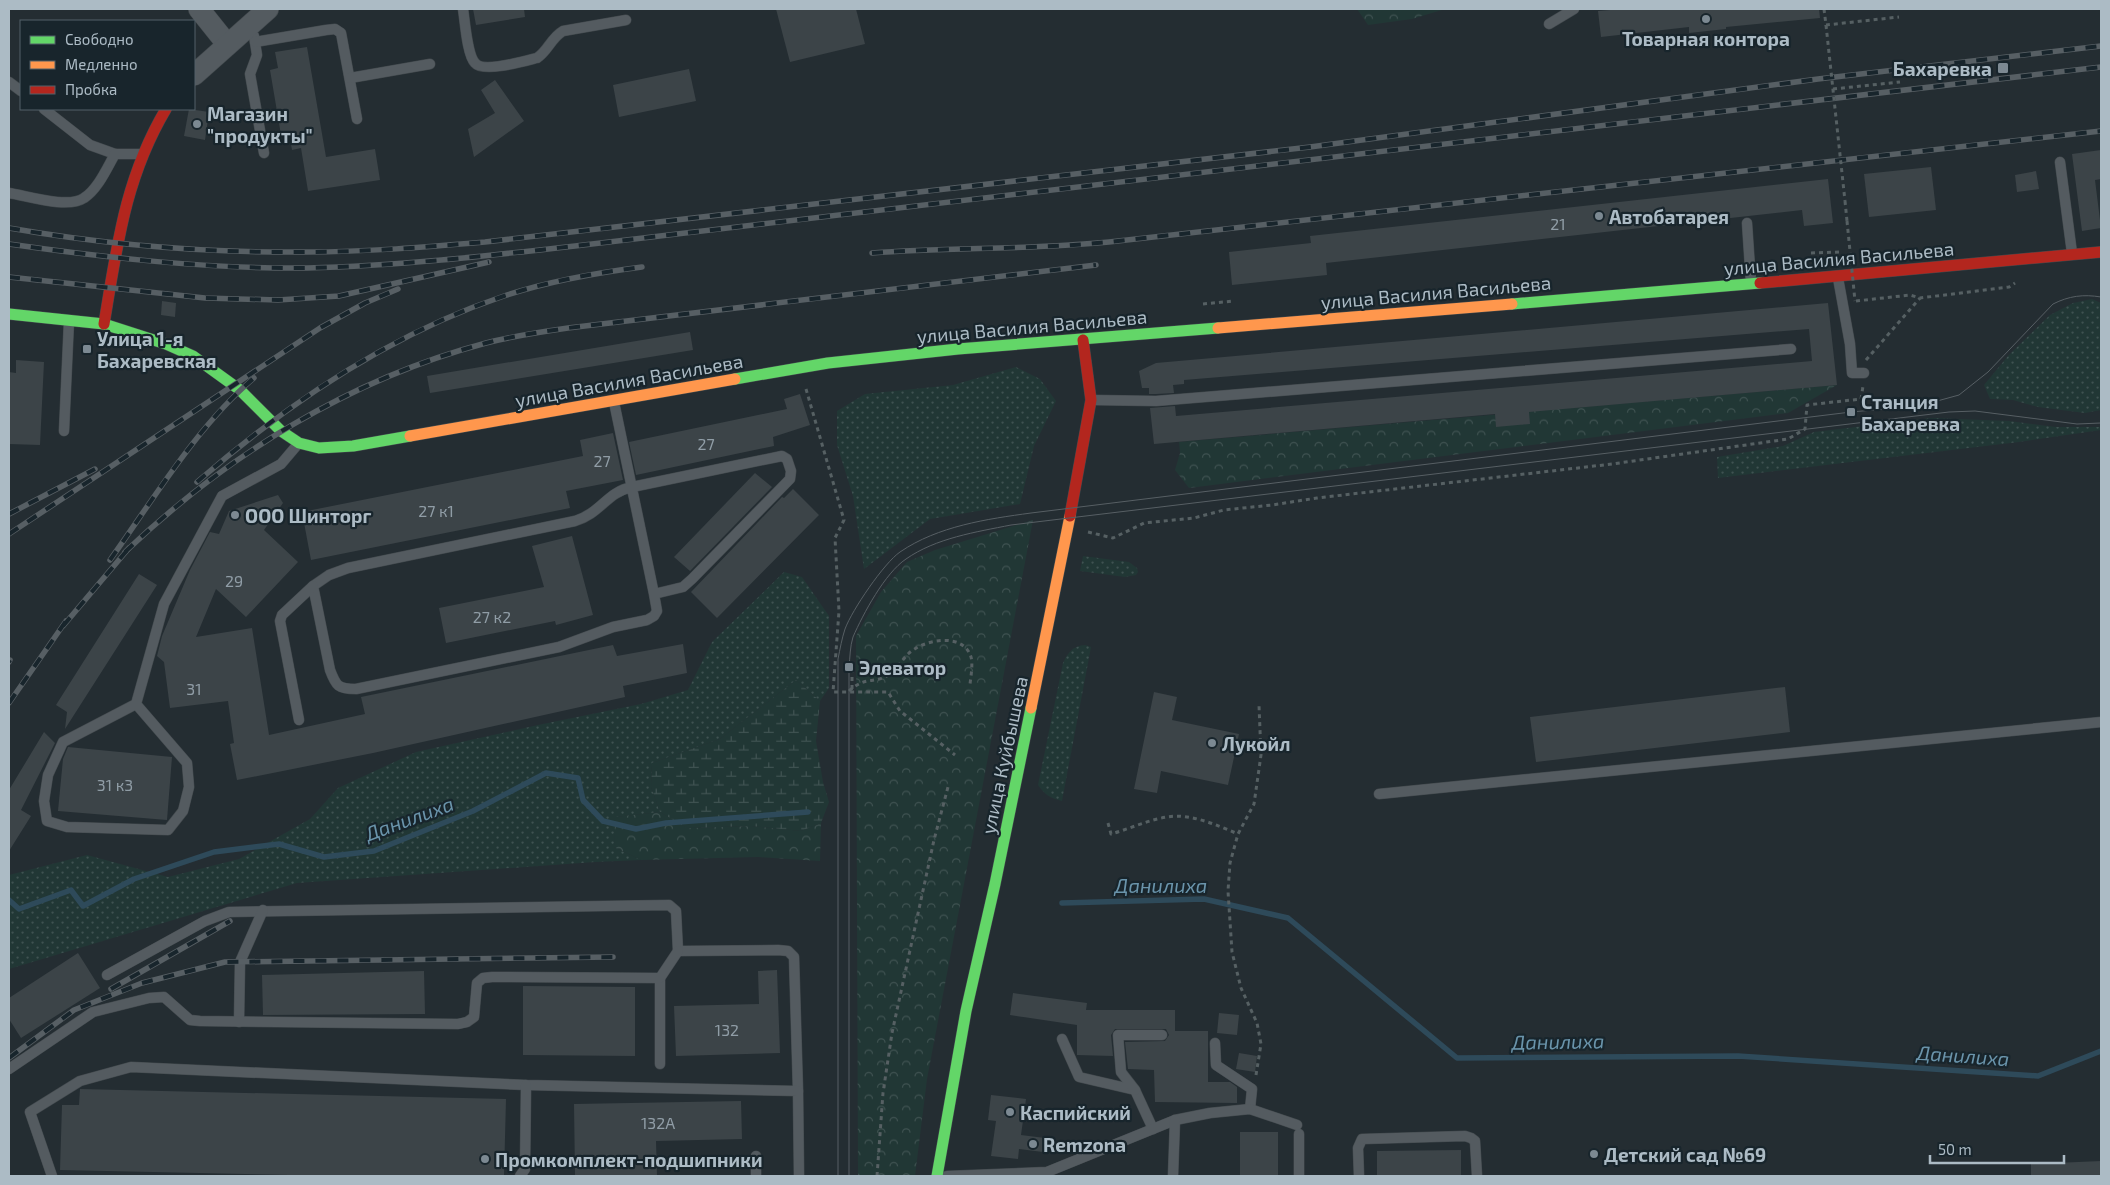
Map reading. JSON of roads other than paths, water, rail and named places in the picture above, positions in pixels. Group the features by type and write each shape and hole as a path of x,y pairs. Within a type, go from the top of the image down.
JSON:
{"main road":[{"path":"104,324 121,229 140,154 165,110"},
{"name":"улица Василия Васильева","path":"9,314 104,324 166,344 194,356 240,390 281,431 298,443 319,448 353,446 828,363 958,349 1838,277 2101,252"},
{"name":"улица Куйбышева","path":"936,1176 966,1011 995,884 1068,527 1091,400 1083,340"}],"street":[{"path":"199,9 227,44"},
{"path":"195,74 227,44 253,32 268,9"}],"lane":[{"path":"463,9 471,54 474,62 480,67 491,67 536,58 542,55 557,35 563,31 626,20"},
{"path":"1550,24 1574,9"},
{"path":"264,153 250,74 257,56 253,32 335,29 341,33 357,119"},
{"path":"350,78 430,64"},
{"path":"9,82 20,90"},
{"path":"45,110 90,145 115,154 140,154"},
{"path":"9,193 65,203 77,202 85,198 98,183 115,154"},
{"path":"2060,162 2072,255"},
{"path":"1746,222 1751,284"},
{"path":"1838,277 1850,344 1852,373 1864,369"},
{"path":"64,431 69,320"},
{"path":"1091,400 1156,401 1790,349"},
{"path":"313,586 330,670 335,683 344,689 356,689 558,647 613,627 647,620 654,616 657,611 654,594 614,401"},
{"path":"136,704 187,762 189,787 183,811 168,830 66,827 47,821 44,801 48,775 63,742 136,704 164,604 222,496 280,464 298,443"},
{"path":"299,720 280,621 282,614 313,586 329,575 348,568 587,517 619,490 782,456 787,459 791,476 788,482 692,579 682,587 654,594"},
{"path":"1380,794 2101,722"},
{"path":"107,975 217,915 229,912 669,905 676,911 678,951 660,978 660,1064"},
{"path":"239,1022 240,962 262,910"},
{"path":"678,951 778,950 788,951 794,957 799,1176"},
{"path":"9,1070 93,1012 158,996 164,997 190,1020 458,1024 467,1022 474,1017 477,983 483,978 492,976 660,978"},
{"path":"1153,1129 1135,1090 1121,1072 1118,1035 1162,1035"},
{"path":"1062,1039 1079,1077 1135,1090"},
{"path":"1215,1043 1216,1066 1252,1089 1250,1109"},
{"path":"52,1176 30,1112 80,1081 132,1067 526,1085 798,1091"},
{"path":"520,1176 525,1169 526,1085"},
{"path":"947,1176 1047,1174 1174,1120 1210,1113 1250,1109 1298,1130 1299,1176"},
{"path":"1173,1176 1174,1120"},
{"path":"1359,1176 1358,1148 1362,1140 1465,1136 1475,1141 1477,1176"},
{"path":"756,1156 756,1176"}],"waterway":[{"name":"Данилиха","path":"9,900 19,909 71,890 83,906 134,879 214,852 279,844 324,857 374,851 473,811 546,773 578,778 583,800 603,821 636,829 666,823 808,812"},
{"name":"Данилиха","path":"1062,903 1204,899 1288,918 1457,1058 1738,1056 2038,1076 2101,1051"}],"tram line":[{"path":"838,1176 838,659 845,629 854,610 877,576 900,552 915,543 947,530 980,521 1014,515 1851,412 1919,406 1959,395 1988,372 2053,304 2076,296 2101,297"},
{"path":"849,1176 849,667 853,637 857,628 890,574 906,559 943,541 1011,525 1949,412 1975,411 2077,424 2101,423"}],"railway":[{"path":"9,228 83,239 158,247 232,251 352,251 485,242 1310,147 1818,79 2101,46"},
{"path":"9,244 120,258 232,267 307,268 441,260 575,246 2101,67"},
{"path":"872,253 1079,245 2101,131"},
{"path":"9,277 205,298 278,300 339,296 489,262"},
{"path":"125,552 205,483 293,425 339,399 387,377 436,358 486,343 568,328 1096,265"},
{"path":"197,482 267,425 304,398 381,351 421,330 504,296 538,286 572,278 642,267"},
{"path":"9,534 320,328 365,303 398,289"},
{"path":"110,560 195,441 233,397 254,378"},
{"path":"9,514 95,469"},
{"path":"63,626 129,548"},
{"path":"9,703 66,621"},
{"path":"111,989 230,921"},
{"path":"9,1058 74,1010 142,983 225,962 613,957"}],"place":[{"name":"Товарная контора","path":"1706,19"},
{"name":"Бахаревка","path":"2003,68"},
{"name":"Магазин \"продукты\"","path":"197,124"},
{"name":"Автобатарея","path":"1599,216"},
{"name":"Улица 1-я Бахаревская","path":"87,349"},
{"name":"Станция Бахаревка","path":"1851,412"},
{"name":"ООО Шинторг","path":"235,515"},
{"name":"Элеватор","path":"849,667"},
{"name":"Лукойл","path":"1212,743"},
{"name":"Каспийский","path":"1010,1112"},
{"name":"Remzona","path":"1033,1144"},
{"name":"Детский сад №69","path":"1594,1154"},
{"name":"Промкомплект-подшипники","path":"485,1159"}]}
